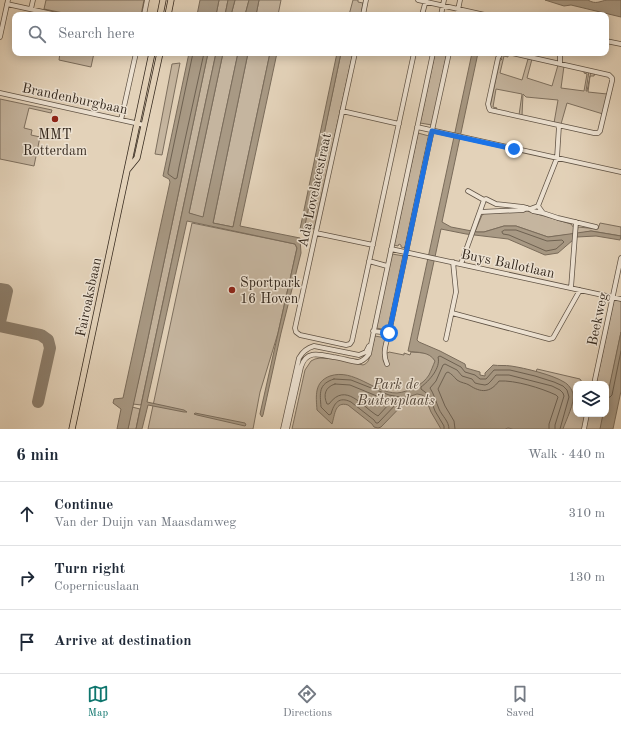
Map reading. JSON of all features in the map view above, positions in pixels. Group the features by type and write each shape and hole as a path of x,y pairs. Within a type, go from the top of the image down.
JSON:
{"main road":[{"path":"161,12 163,0"},
{"path":"169,12 171,0"},
{"name":"Fairoaksbaan","path":"72,429 151,56"},
{"name":"Fairoaksbaan","path":"127,170 137,158 159,56"}],"street":[{"path":"31,9 33,0"},
{"path":"145,12 147,0"},
{"path":"364,12 366,0"},
{"path":"418,0 471,12"},
{"path":"442,12 444,0"},
{"path":"457,12 460,0"},
{"path":"423,12 426,1"},
{"path":"0,37 7,2 44,12"},
{"path":"609,42 621,44"},
{"path":"121,120 135,56"},
{"name":"Ada Lovelacestraat","path":"354,56 295,328 296,332 300,335 346,345 350,344 352,341 369,261"},
{"path":"387,266 369,261 413,56"},
{"path":"283,429 299,358 304,350 314,346 359,355 368,350 432,56"},
{"path":"387,364 385,354 389,333 448,56"},
{"path":"499,56 488,106 490,110 559,126 598,133 601,129 612,81 611,76 607,73 526,56"},
{"path":"560,56 560,63"},
{"name":"Brandenburgbaan","path":"0,93 144,125"},
{"path":"342,111 399,124"},
{"path":"529,209 538,206 557,158 559,126"},
{"path":"417,127 621,172"},
{"path":"468,191 484,200 508,208"},
{"path":"461,264 484,200"},
{"path":"494,211 496,204"},
{"path":"538,206 543,213"},
{"path":"480,212 523,207 576,226 582,223 596,226"},
{"path":"571,288 576,226"},
{"path":"316,233 373,245"},
{"name":"Buys Ballotlaan","path":"391,249 621,299"},
{"name":"Beekweg","path":"595,381 621,258"},
{"path":"446,339 456,292 452,262"},
{"path":"452,313 549,339 554,338 580,290"},
{"path":"373,331 389,333"},
{"path":"287,429 301,367 305,359 311,355 320,354 360,361 366,358 369,354 371,340"},
{"path":"584,429 586,417"}],"green space":[{"path":"46,0 144,0 142,12 58,12 44,9"},
{"path":"219,0 228,0 226,12 217,12"},
{"path":"235,0 249,0 246,12 232,12"},
{"path":"259,0 281,0 279,12 257,12"},
{"path":"353,0 358,0 358,2 363,3 362,12 350,12"},
{"path":"60,56 93,56 91,67 59,60"},
{"path":"207,56 215,56 141,405 133,404"},
{"path":"222,56 237,56 203,218 189,213"},
{"path":"247,56 269,56 233,227 213,223"},
{"path":"340,56 352,56 314,229 304,227"},
{"path":"434,56 446,56 432,125 420,123"},
{"path":"500,56 504,56 500,73 522,80 528,59 532,59 527,78 552,86 558,65 564,66 561,88 584,91 587,74 584,73 584,70 589,71 586,91 590,76 588,92 607,94 603,114 567,103 561,124 554,123 558,100 526,97 523,94 522,116 519,115 522,94 496,89 493,107 497,108 496,110 492,109 490,107 500,60 502,59 500,58"},
{"path":"180,63 162,155 155,154 172,64"},
{"path":"591,71 595,72 594,76 590,76"},
{"path":"0,99 52,110 51,113 29,108 24,128 32,130 31,135 40,137 34,166 0,159"},
{"path":"418,133 429,136 405,248 401,247 399,244 398,246 394,245"},
{"path":"527,211 571,224 574,228 574,234 548,237 516,226 504,226 484,232 475,232 482,215 485,213"},
{"name":"Sportpark 16 Hoven","path":"192,223 295,244 297,248 278,333 260,392 253,429 148,429"},
{"path":"600,223 621,227 621,236 591,231 577,234 578,227 598,229"},
{"path":"392,254 404,256 388,330 376,328"},
{"name":"Park de Buitenplaats","path":"614,299 621,301 621,332 609,397 609,381 597,381"},
{"name":"Park de Buitenplaats","path":"375,336 386,338 383,351 388,353 404,355 404,353 410,355 411,352 425,353 481,377 548,376 536,372 537,369 580,379 581,381 573,381 573,417 607,417 606,429 292,429 305,370 311,361 320,358 337,359 363,365 369,360"},
{"path":"132,407 140,409 136,429 128,429"}],"water":[{"path":"200,0 219,0 217,12 198,12"},
{"path":"228,0 235,0 232,12 226,12"},
{"path":"249,0 259,0 257,12 246,12"},
{"path":"545,0 588,0 596,2 621,0 621,17 609,14 609,12 600,12 571,5 564,6"},
{"path":"188,56 207,56 128,429 117,429 121,409 113,403 114,399 123,398 170,182 169,179 163,176"},
{"path":"215,56 222,56 189,213 203,217 237,56 247,56 213,223 233,227 269,56 276,56 240,226 300,238 301,253 281,333 263,415 262,417 260,414 297,248 295,244 187,221 147,402 184,410 187,412 148,405 142,429 136,429"},
{"path":"336,56 340,56 304,230 300,229"},
{"name":"Park de Buitenplaats","path":"471,56 477,56 442,222 451,227 477,232 484,232 504,226 516,226 548,237 591,231 621,236 620,240 596,236 577,237 558,253 545,255 508,239 466,234 441,229 417,340 465,364 466,368 480,372 480,375 485,376 485,373 493,365 517,367 546,374 559,379 567,384 571,389 573,398 570,412 563,429 441,429 431,412 425,397 417,394 411,396 381,427 378,428 374,427 348,405 340,405 336,409 332,424 317,410 317,390 321,382 330,376 339,374 356,378 389,392 397,393 410,390 426,379 435,361 430,356 419,352 408,351"},
{"path":"621,332 621,391 613,429 600,429 602,417 609,417 609,388"},
{"path":"194,414 245,423 246,425 197,415"}],"taxiway":[{"path":"0,289 7,291 0,322"},
{"path":"0,326 41,335 48,340 50,348 38,402"}],"place":[{"name":"MMT Rotterdam","path":"55,119"},
{"name":"Sportpark 16 Hoven","path":"232,290"}],"route":[{"path":"389,333 432,131 514,149"}]}
